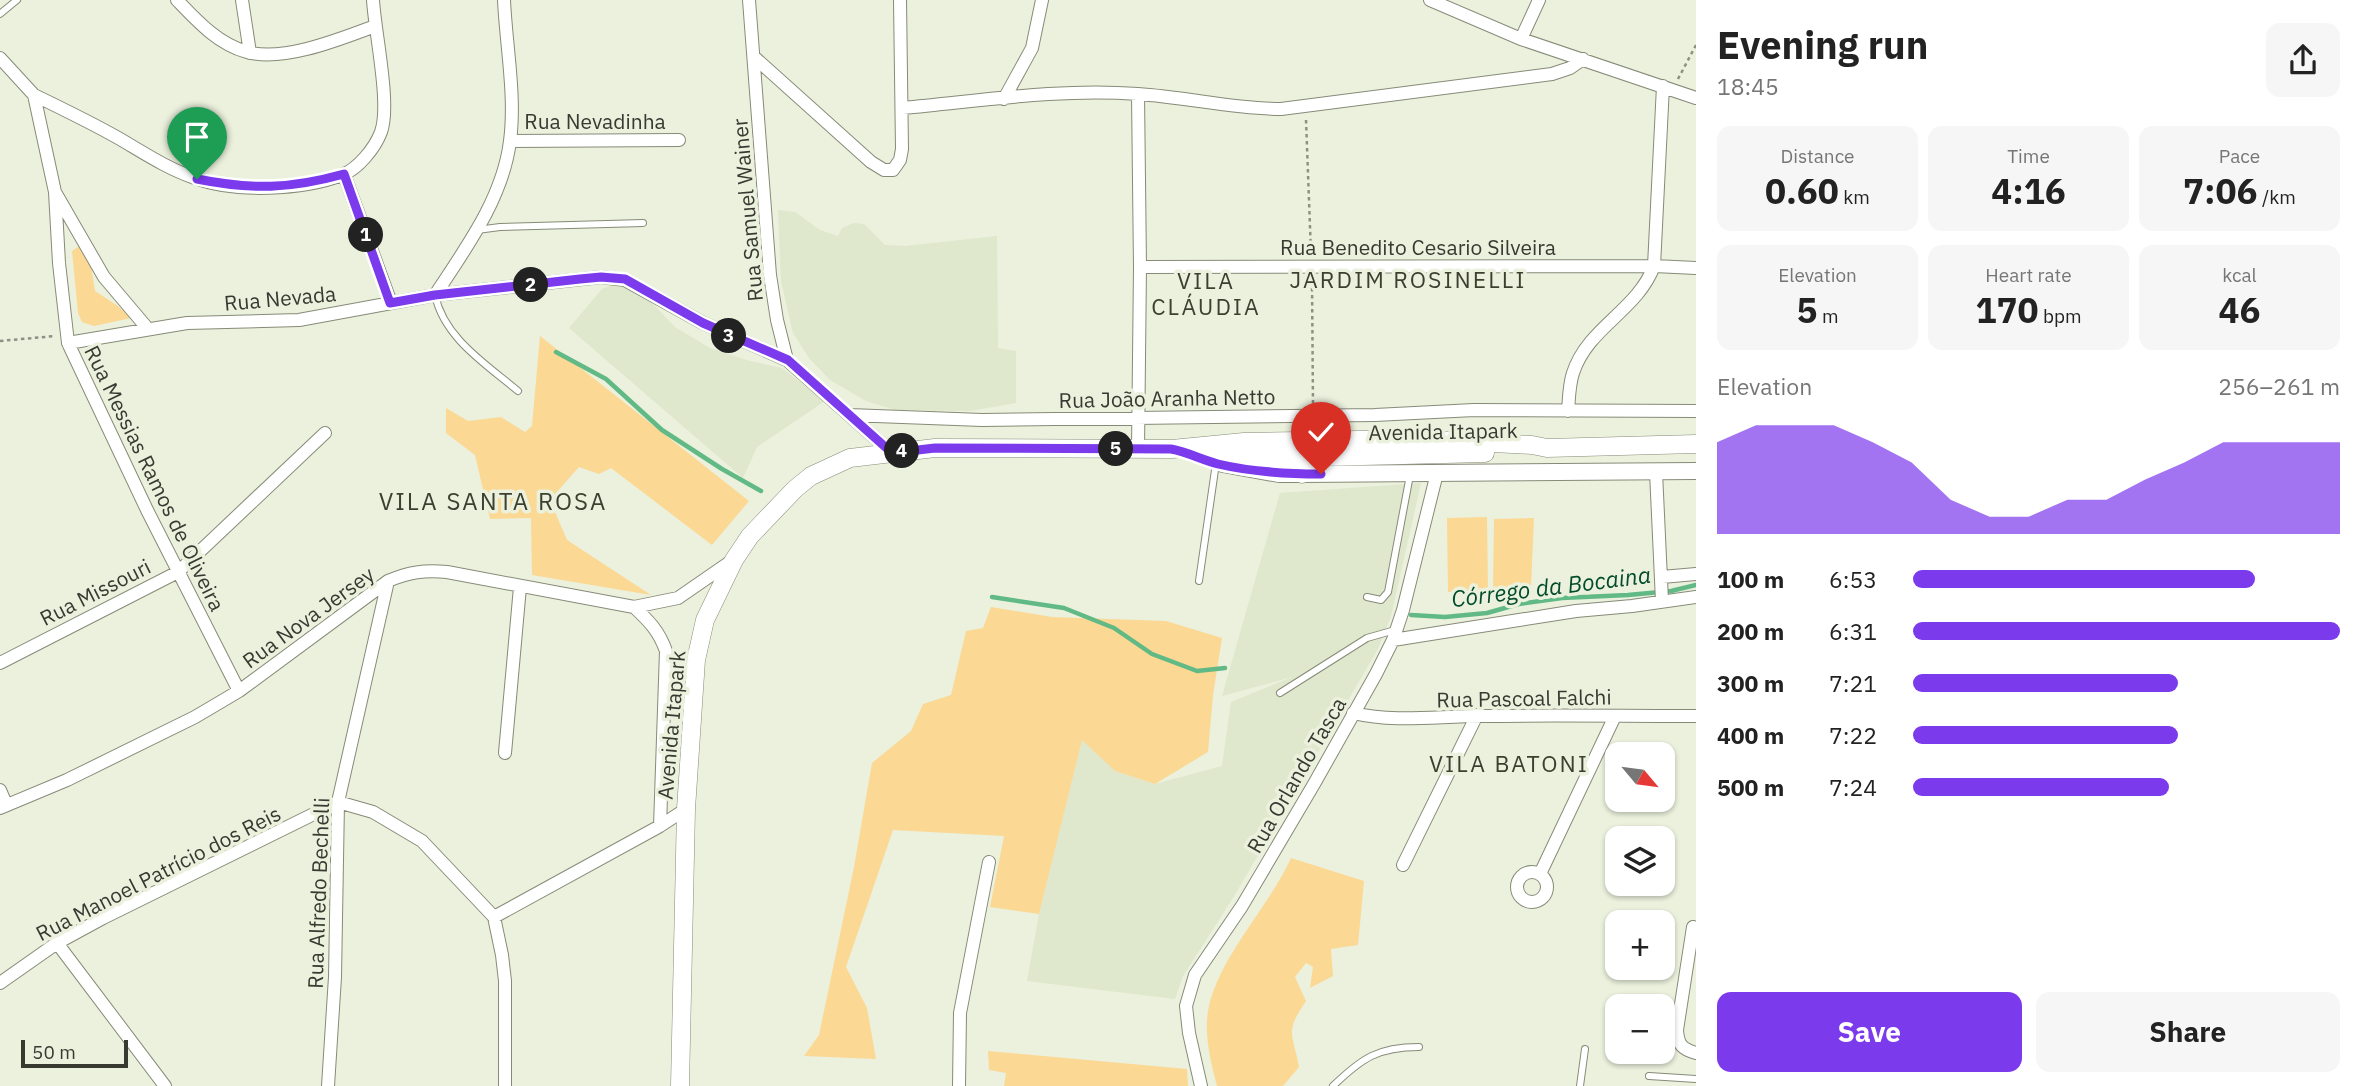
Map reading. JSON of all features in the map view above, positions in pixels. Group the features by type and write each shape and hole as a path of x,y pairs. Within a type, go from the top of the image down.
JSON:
{"main road":[{"name":"Avenida Itapark","path":"1171,449 1243,459 1302,457 1417,439 1547,448 1696,444"},
{"name":"Avenida Itapark","path":"680,1086 687,809 696,660 705,620 734,560 750,536 795,489 811,476 850,458 935,448 1138,450 1244,442 1302,457"}],"street":[{"path":"177,0 207,30 250,53 277,54 301,50 375,26"},
{"path":"242,0 250,53"},
{"path":"0,58 34,95 118,138 165,166 197,179 233,187 306,184 344,174 365,158 381,134 384,121 383,80 373,0"},
{"path":"435,295 477,230 492,201 510,141 511,85 504,0"},
{"name":"Rua Samuel Wainer","path":"748,0 770,275 777,320 788,360"},
{"path":"754,57 856,149 884,170 893,170 900,160 903,108 900,0"},
{"path":"1004,99 1032,48 1042,0"},
{"path":"1430,0 1521,39 1696,98"},
{"path":"1521,39 1539,0"},
{"path":"903,108 1076,93 1138,94 1255,109 1281,109 1552,74 1570,68 1583,59"},
{"path":"1568,411 1570,385 1580,357 1606,324 1636,298 1647,283 1654,266 1668,87"},
{"path":"1138,94 1138,450"},
{"path":"34,95 55,192 104,277 148,329"},
{"name":"Rua Nevadinha","path":"510,141 679,140"},
{"path":"344,174 390,303"},
{"name":"Rua Messias Ramos de Oliveira","path":"55,192 59,263 68,339 178,572 239,691"},
{"name":"Rua Benedito Cesario Silveira","path":"1140,267 1696,268"},
{"name":"Rua Nevada","path":"68,339 187,323 299,320 435,295 614,277 643,288 730,337 788,360"},
{"path":"788,360 892,453"},
{"name":"Rua João Aranha Netto","path":"849,415 982,420 1375,415 1474,411 1696,411"},
{"name":"Rua Missouri","path":"0,663 178,572 324,433"},
{"path":"1191,453 1216,463 1279,474 1302,457 1410,473 1696,471"},
{"path":"1656,472 1662,599"},
{"name":"Rua Orlando Tasca","path":"1201,1086 1186,1006 1195,975 1242,906 1314,784 1395,635 1437,473"},
{"name":"Rua Nova Jersey","path":"3,806 67,780 195,718 239,691 388,581 420,570 447,572 634,607 659,603 686,593 734,560"},
{"path":"1662,580 1696,574"},
{"name":"Rua Alfredo Bechelli","path":"328,1086 335,977 338,802 388,581"},
{"path":"505,753 520,587"},
{"path":"1395,635 1662,599 1696,597"},
{"path":"653,624 659,603"},
{"path":"634,607 653,624 666,651 660,826"},
{"name":"Rua Pascoal Falchi","path":"1353,713 1401,720 1477,716 1696,716"},
{"path":"1403,865 1477,716"},
{"path":"1540,874 1615,716"},
{"path":"0,790 3,806"},
{"path":"338,802 373,812 422,841 494,917 505,981 505,1086"},
{"name":"Rua Manoel Patrício dos Reis","path":"0,983 57,943 103,918 338,802"},
{"path":"494,917 687,809"},
{"path":"959,1086 960,1013 989,862"},
{"path":"1693,927 1677,1030 1681,1047 1696,1053"},
{"path":"57,943 165,1086"}],"lane":[{"path":"0,15 18,0"},
{"path":"477,230 643,223"},
{"path":"435,295 438,311 449,331 518,391"},
{"path":"1199,581 1216,463"},
{"path":"1367,597 1381,600 1388,592 1410,473"},
{"path":"1280,693 1367,638 1383,632 1395,635"},
{"path":"1333,1086 1359,1063 1378,1052 1397,1047 1419,1047"},
{"path":"1580,1086 1585,1049"},
{"path":"1648,1076 1696,1079"}],"path":[{"path":"1668,87 1696,45"},
{"path":"0,341 68,339"}],"shaded area":[{"path":"778,210 795,212 820,230 838,236 842,228 854,223 864,224 885,245 905,246 997,236 998,348 1016,351 1016,403 970,411 895,410 866,401 830,380 809,358 793,333 781,281"},
{"path":"84,247 90,260 95,291 131,318 94,326 82,322 78,313 72,251"},
{"path":"614,284 632,289 653,304 675,327 710,348 782,368 825,401 757,447 743,478 569,328 602,289"},
{"path":"540,336 749,501 712,545 611,468 599,474 579,467 555,494 555,512 567,540 651,595 532,575 531,518 490,519 475,455 446,433 446,408 468,421 501,417 525,432 532,426"},
{"path":"1421,483 1391,616 1378,649 1233,898 1183,976 1175,999 1027,981 1039,914 1082,739 1115,771 1155,784 1222,766 1231,702 1292,677 1222,696 1280,493"},
{"path":"1487,517 1488,591 1448,592 1447,518"},
{"path":"1534,518 1531,587 1493,588 1494,519"},
{"path":"991,607 1052,617 1166,621 1222,638 1208,752 1155,784 1115,771 1082,740 1039,914 990,907 1004,836 893,830 846,967 867,1008 876,1059 804,1056 819,1035 854,867 872,763 911,731 923,704 951,695 966,631 983,628"},
{"path":"1291,858 1364,881 1358,945 1331,949 1333,976 1310,988 1313,967 1306,963 1295,977 1306,1001 1295,1020 1292,1033 1299,1067 1283,1086 1217,1086 1207,1030 1213,992 1232,953"},
{"path":"988,1051 1187,1069 1188,1086 1004,1086 1006,1073 989,1070"}],"waterway":[{"name":"Córrego da Bocaina","path":"556,352 606,379 662,430 761,491"},
{"name":"Córrego da Bocaina","path":"1411,615 1445,617 1487,613 1519,604 1562,598 1671,591 1696,585"},
{"name":"Córrego da Bocaina","path":"992,597 1064,608 1114,628 1152,654 1197,671 1225,668"}],"district":[{"name":"JARDIM ROSINELLI","path":"1408,279"},
{"name":"VILA CLÁUDIA","path":"1206,293"},
{"name":"VILA SANTA ROSA","path":"493,501"},
{"name":"VILA BATONI","path":"1509,763"}],"route":[{"path":"197,179 233,187 266,187 306,184 344,174 390,303 435,295 580,279 625,279 730,337 788,360 892,453 935,448 1171,449 1191,453 1216,463 1279,474 1321,474"}]}
